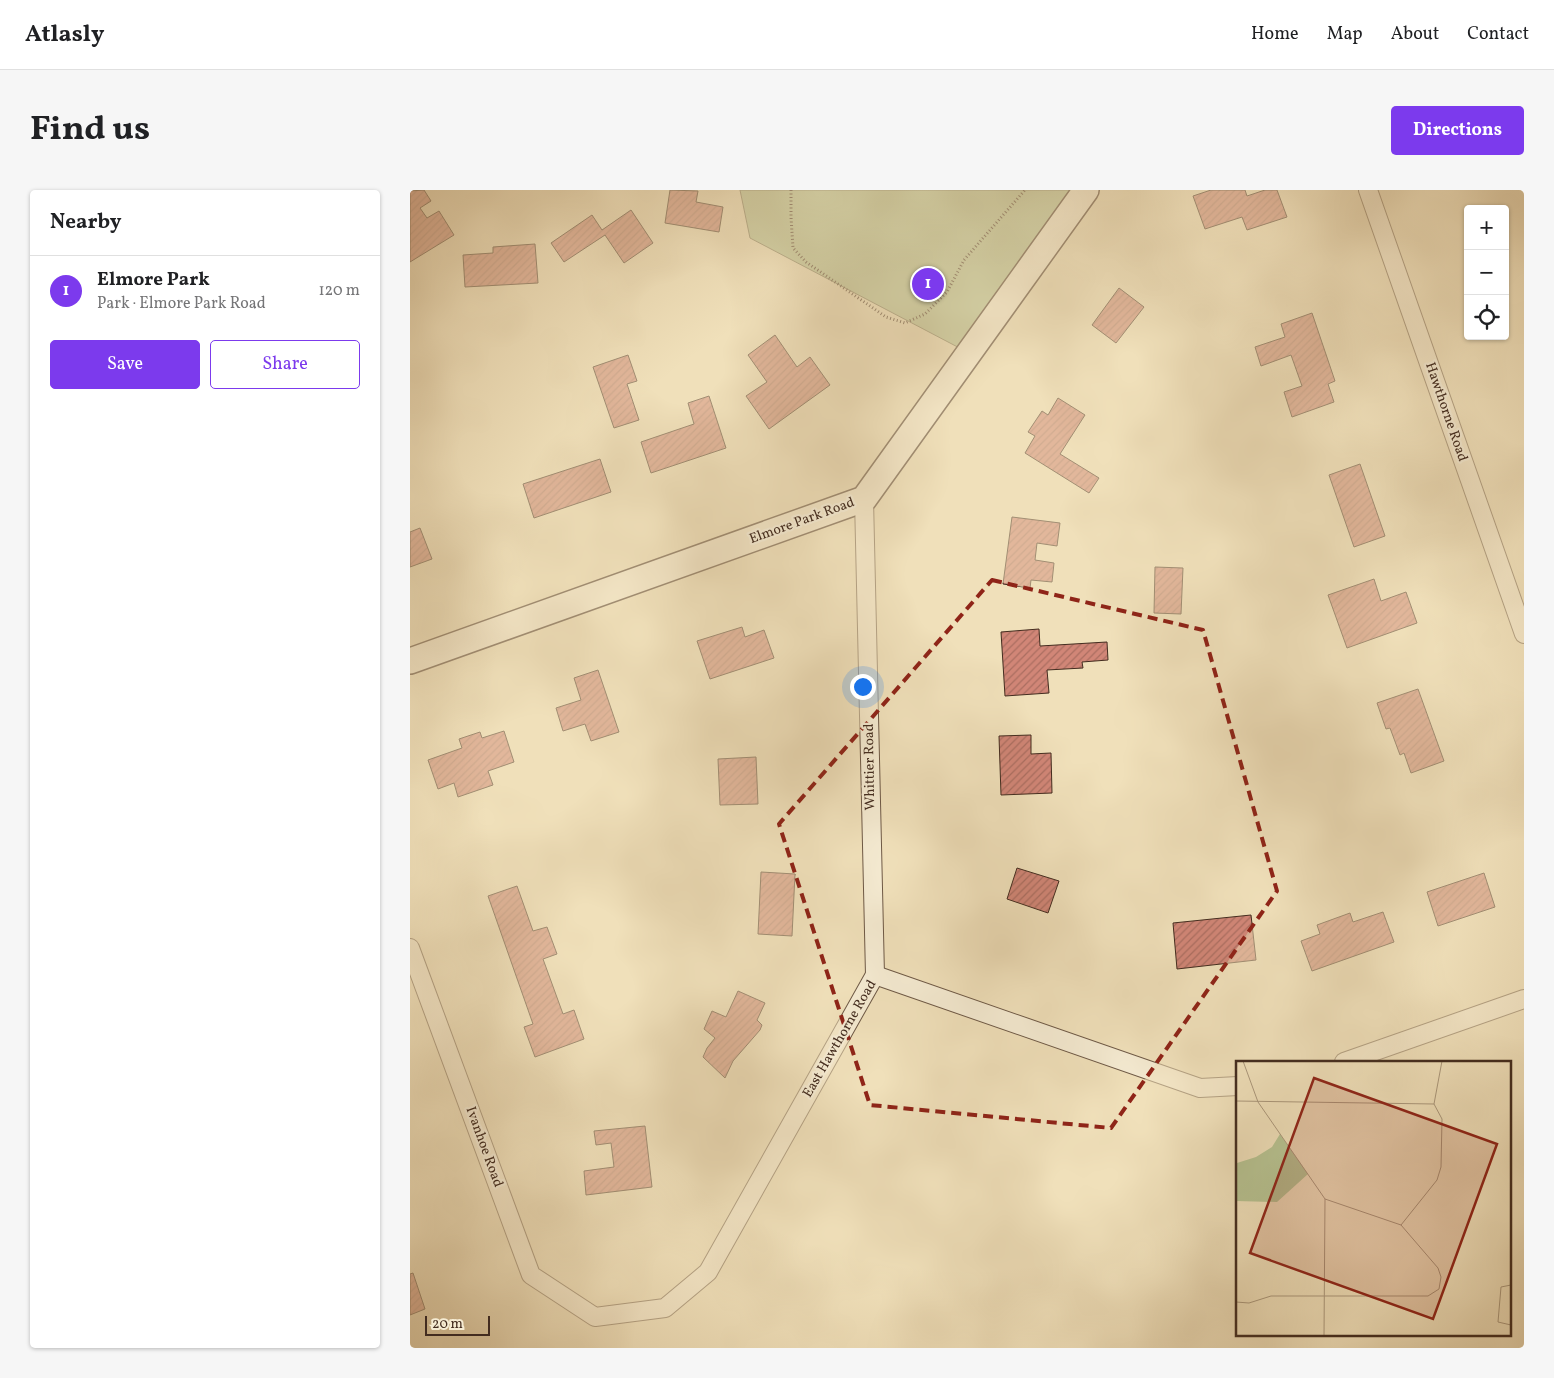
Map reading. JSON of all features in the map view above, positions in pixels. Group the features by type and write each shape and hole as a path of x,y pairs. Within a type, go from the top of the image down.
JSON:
{"street":[{"name":"Elmore Park Road","path":"410,661 864,499 1086,190"},
{"name":"Hawthorne Road","path":"1368,190 1524,634"},
{"name":"Whittier Road","path":"864,499 875,974"},
{"name":"Ivanhoe Road","path":"410,948 531,1275 595,1317"},
{"name":"East Hawthorne Road","path":"595,1317 665,1308 708,1272 875,974 1200,1088 1236,1086"},
{"path":"1347,1061 1524,999"}],"path":[{"path":"791,190 794,248 806,262 886,317 905,323 925,314 947,292 964,260 1025,190"}],"highlighted area":[{"path":"992,580 1203,630 1277,891 1111,1128 870,1105 779,824"}],"green space":[{"path":"740,190 1086,190 969,353 750,238"}],"building":[{"path":"424,190 431,201 420,208 427,218 439,211 454,235 410,262 410,191"},
{"path":"670,190 698,191 696,202 723,207 719,232 665,223"},
{"path":"1211,190 1245,190 1247,196 1265,190 1277,190 1287,217 1247,230 1242,217 1205,229 1193,196"},
{"path":"631,210 653,243 624,263 605,235 564,262 551,243 592,215 602,230"},
{"path":"535,244 538,283 465,287 463,255 493,253 493,247"},
{"path":"1119,288 1144,307 1116,343 1092,325"},
{"path":"1312,313 1335,381 1328,384 1334,402 1292,417 1284,392 1302,386 1291,355 1261,366 1255,347 1285,337 1281,324"},
{"path":"775,335 797,367 810,357 830,385 769,429 746,396 767,382 748,355"},
{"path":"628,355 637,381 627,384 639,420 614,428 593,367"},
{"path":"709,396 726,448 651,473 641,442 694,424 688,403"},
{"path":"1058,398 1085,415 1060,454 1099,478 1089,493 1025,453 1035,436 1028,432 1042,411 1048,415"},
{"path":"600,459 611,492 534,518 523,484"},
{"path":"1360,464 1385,536 1354,547 1329,475"},
{"path":"1012,517 1060,523 1057,546 1037,543 1035,560 1054,563 1052,582 1031,580 1030,588 1003,584"},
{"path":"420,528 432,559 410,567 410,532"},
{"path":"1155,567 1183,568 1181,614 1154,613"},
{"path":"1374,579 1381,601 1406,592 1417,623 1347,648 1328,595"},
{"path":"742,627 745,637 764,630 774,658 710,679 697,641"},
{"path":"1039,629 1040,646 1107,642 1108,660 1082,662 1083,668 1047,670 1049,693 1005,696 1001,632"},
{"path":"598,670 619,732 591,741 585,724 563,731 556,708 581,700 574,678"},
{"path":"1418,689 1444,761 1411,773 1404,753 1400,755 1390,728 1386,729 1377,703"},
{"path":"504,731 514,762 488,771 493,785 458,797 454,783 438,789 428,760 462,748 459,739 480,732 482,738"},
{"path":"1031,735 1031,754 1051,753 1052,793 1001,795 999,736"},
{"path":"756,757 758,804 720,805 718,759"},
{"path":"1017,868 1059,881 1048,913 1007,899"},
{"path":"761,872 795,874 792,936 758,934"},
{"path":"1484,873 1495,907 1438,926 1427,892"},
{"path":"517,886 533,931 547,927 557,954 543,959 563,1014 574,1010 584,1039 535,1057 524,1027 533,1024 488,896"},
{"path":"1383,912 1394,942 1312,971 1301,941 1320,934 1317,925 1350,913 1353,922"},
{"path":"1251,915 1256,960 1177,969 1173,923"},
{"path":"738,991 765,1003 757,1020 762,1025 760,1030 733,1061 725,1078 703,1057 715,1038 704,1029 712,1011 726,1017"},
{"path":"645,1126 652,1187 586,1195 584,1171 614,1167 611,1143 596,1145 594,1131"},
{"path":"413,1273 425,1309 410,1315 410,1274"}],"place":[{"name":"Elmore Park","path":"928,284"}]}
